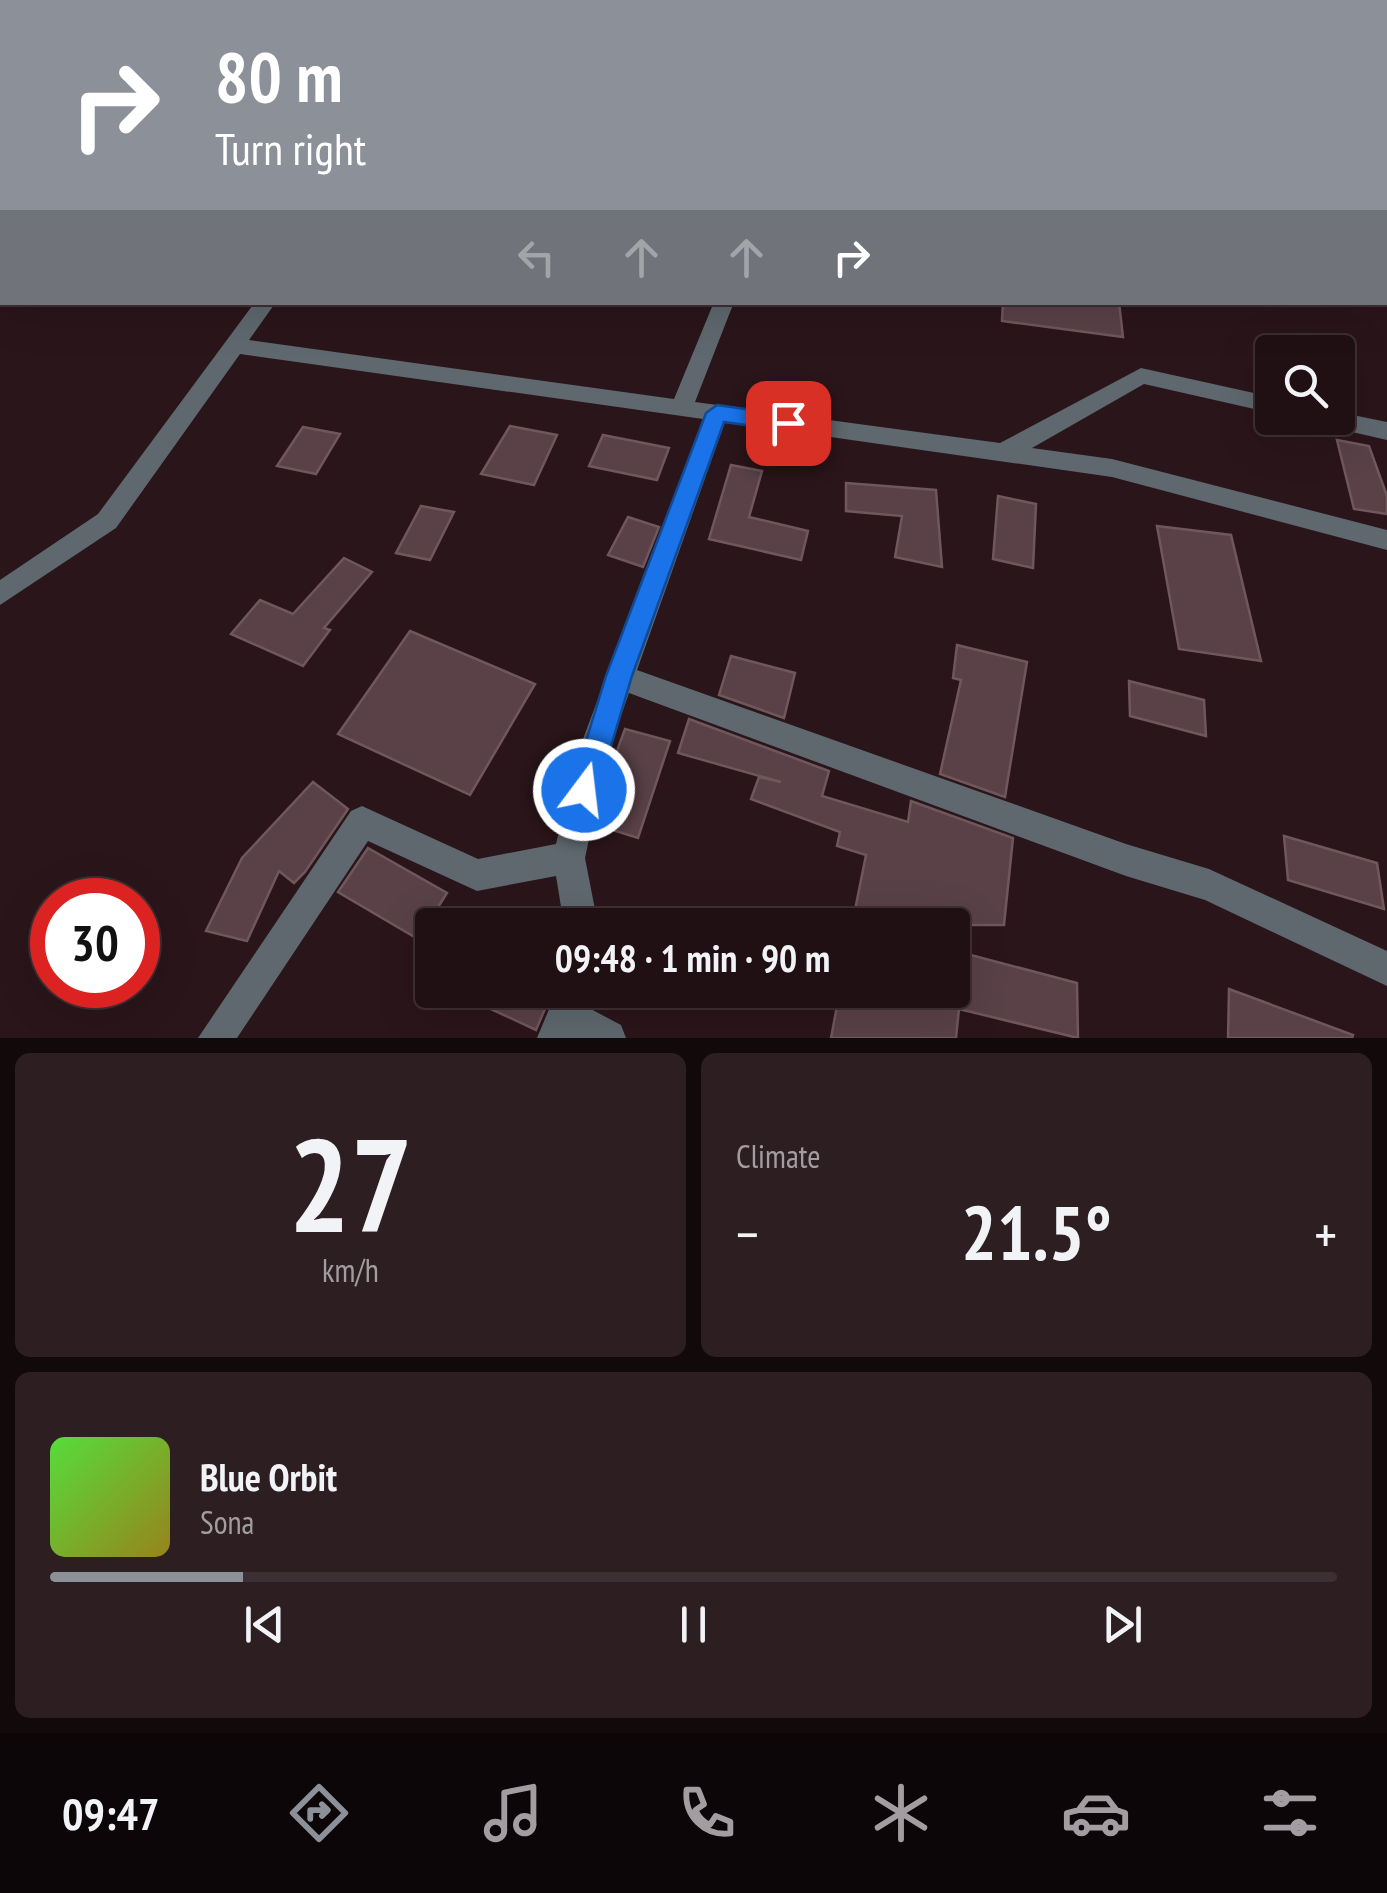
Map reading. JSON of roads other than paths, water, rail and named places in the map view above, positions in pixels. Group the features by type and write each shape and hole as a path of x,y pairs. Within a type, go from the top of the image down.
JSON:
{"street":[{"path":"0,594 107,521 264,305"},
{"path":"682,407 723,305"},
{"path":"236,346 1112,468 1387,540"},
{"path":"1004,453 1141,376 1255,402"},
{"path":"578,908 569,858 592,756 717,413"},
{"path":"1355,424 1387,431"},
{"path":"619,676 1126,860 1208,885 1387,968"},
{"path":"216,1038 362,822 476,874 569,858"}]}
